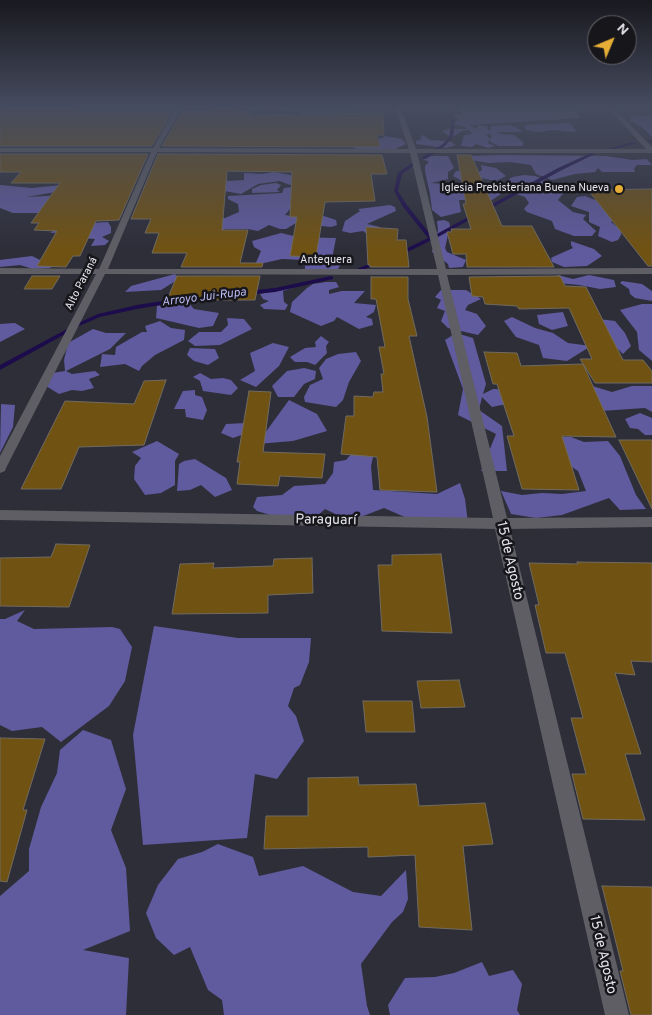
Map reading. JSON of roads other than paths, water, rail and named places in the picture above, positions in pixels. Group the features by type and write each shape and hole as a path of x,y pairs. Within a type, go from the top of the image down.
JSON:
{"street":[{"name":"Alto Paraná","path":"0,468 102,271 153,155"},
{"name":"15 de Agosto","path":"421,155 442,272 616,1015"},
{"name":"Antequera","path":"0,271 652,271"},
{"name":"Paraguarí","path":"0,515 501,524 652,522"}],"waterway":[{"name":"Arroyo Jui-Rupa","path":"424,158 428,155"},
{"path":"436,236 560,169 590,155"},
{"name":"Arroyo Jui-Rupa","path":"397,255 431,239 405,206 396,191 400,173 414,164"},
{"name":"Arroyo Jui-Rupa","path":"354,271 380,262"},
{"name":"Arroyo Jui-Rupa","path":"245,293 275,290 331,278"},
{"name":"Arroyo Jui-Rupa","path":"79,324 98,316 137,307 187,299"},
{"name":"Arroyo Jui-Rupa","path":"0,368 67,331"}],"place":[{"name":"Iglesia Prebisteriana Buena Nueva","path":"619,189"}]}
